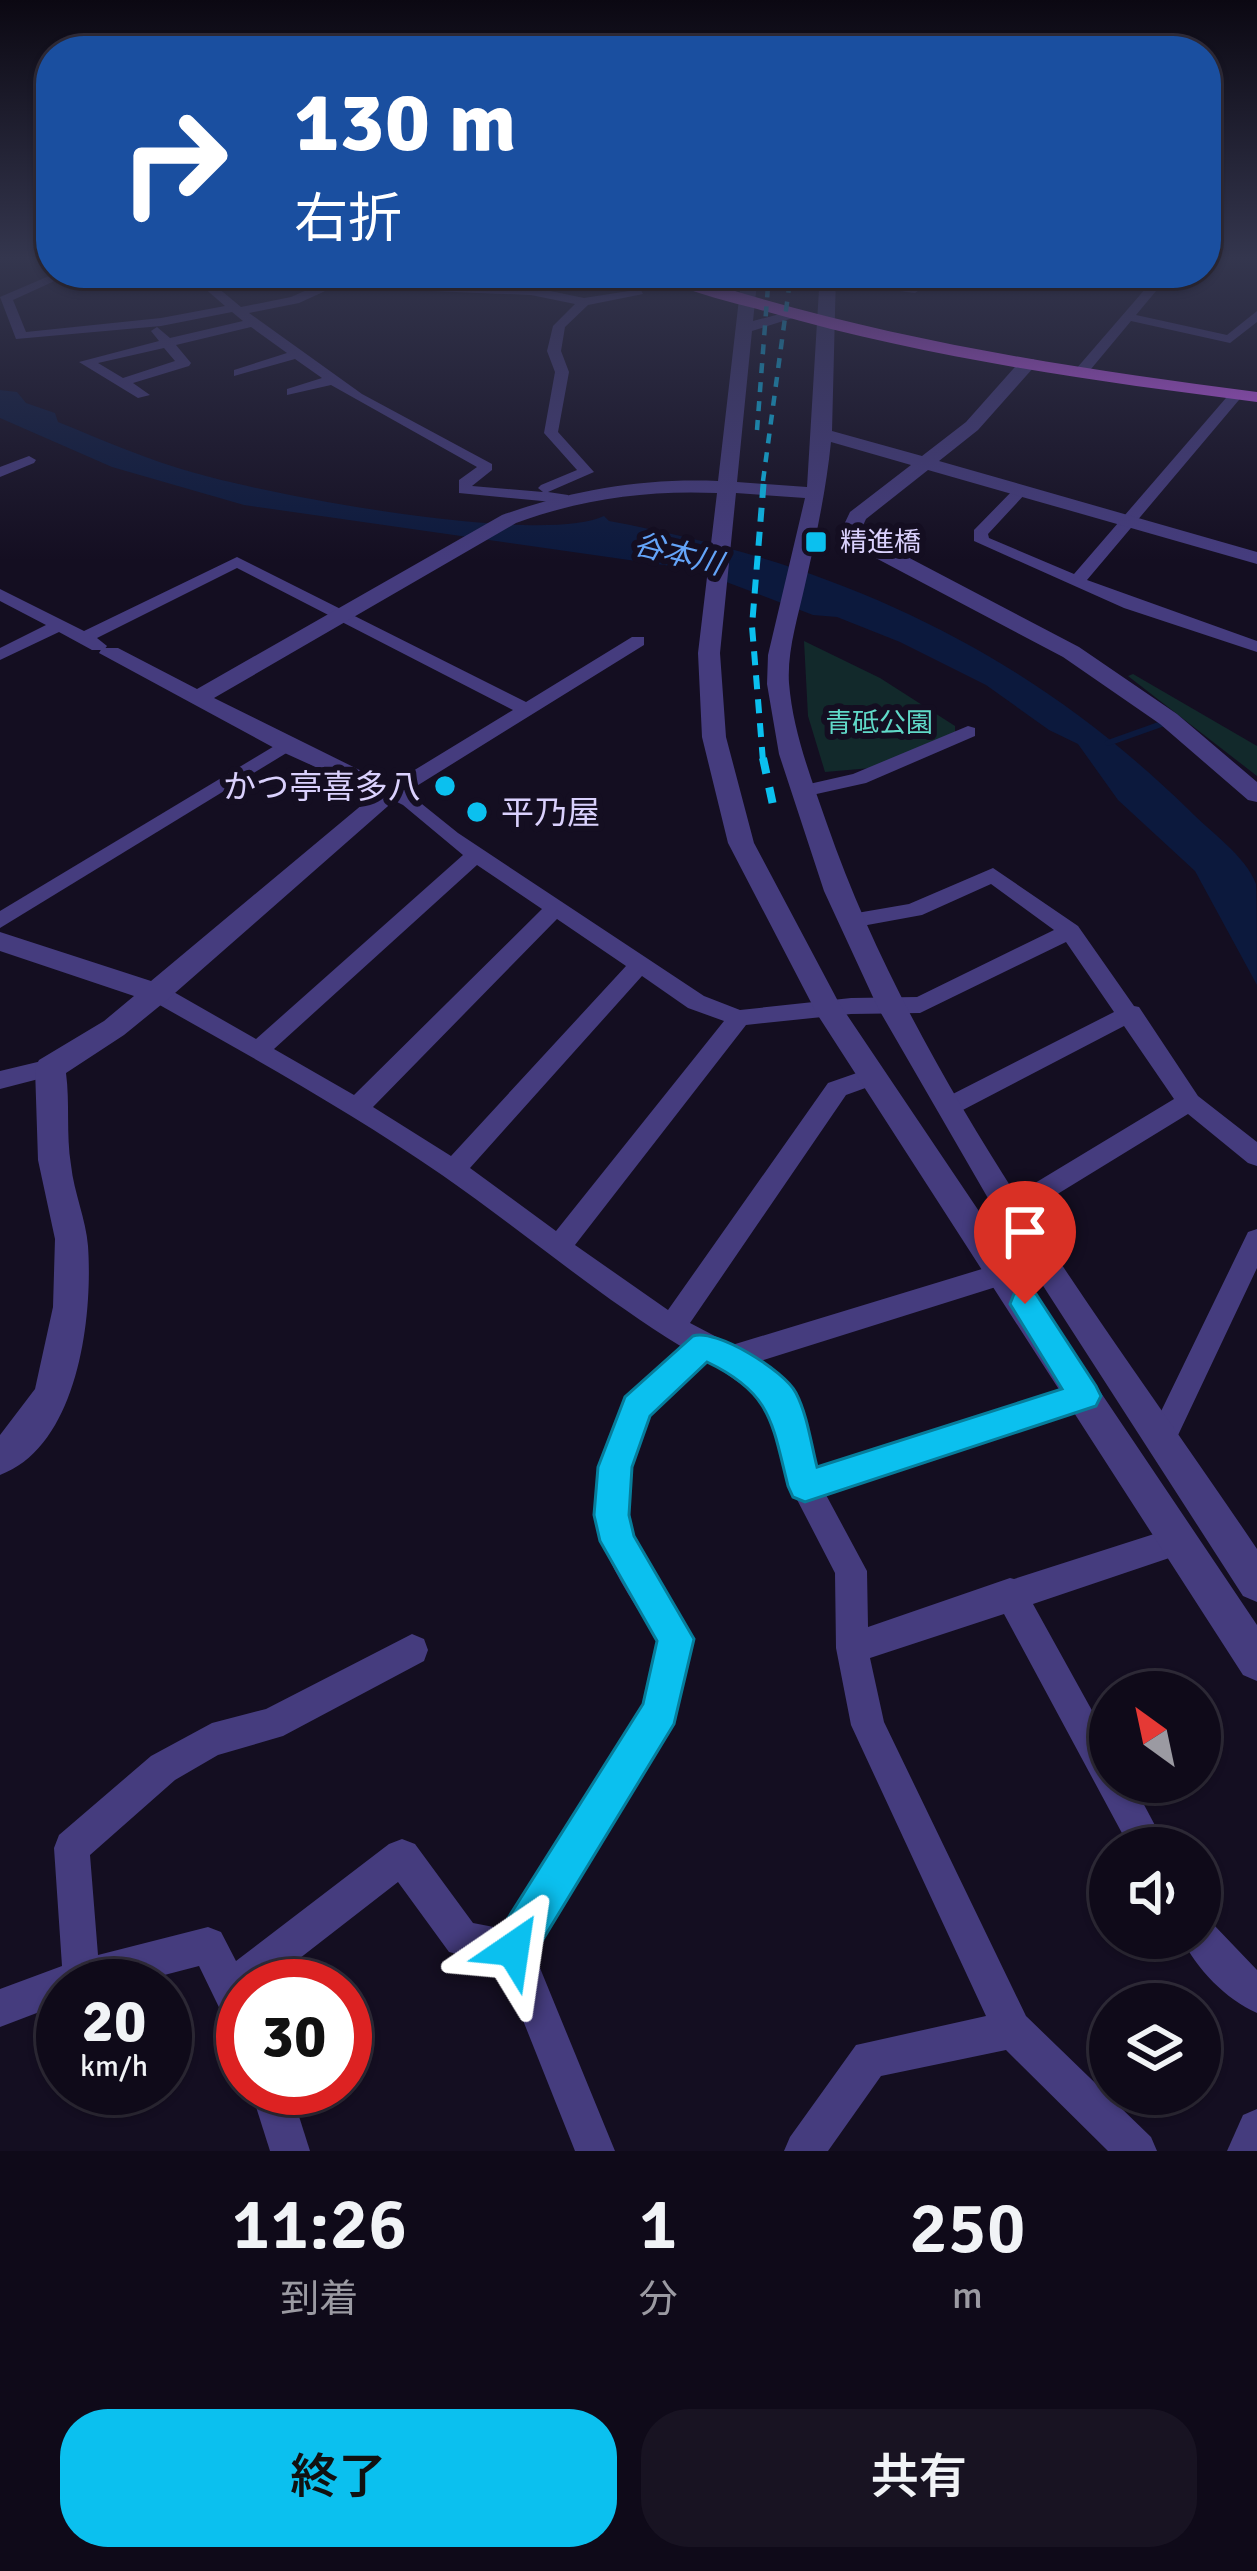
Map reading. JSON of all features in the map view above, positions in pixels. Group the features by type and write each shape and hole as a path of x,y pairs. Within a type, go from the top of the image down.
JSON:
{"main road":[{"path":"1013,360 1257,397"}],"street":[{"path":"92,360 86,362 143,395"},
{"path":"123,382 182,360"},
{"path":"239,373 278,360"},
{"path":"305,360 331,380 487,467 462,485 464,490 556,496 633,485 816,493"},
{"path":"198,698 556,496 586,472 554,440 550,426 562,372 558,360"},
{"path":"742,360 709,697 731,813 766,899 827,1007 1257,1661"},
{"path":"825,360 824,434 816,493 783,626 778,684 803,791 850,921 892,1008 1011,1210 1257,1583"},
{"path":"1081,372 1091,360"},
{"path":"1028,363 972,426 857,516 850,528 854,538 1056,641 1132,695 1257,796"},
{"path":"292,392 331,380"},
{"path":"1076,582 1237,394"},
{"path":"824,434 1257,557"},
{"path":"0,472 29,460"},
{"path":"1021,490 980,533 982,541 1076,582 1257,647"},
{"path":"84,638 237,562 528,710"},
{"path":"0,594 286,745 410,801 477,854 639,965 696,1002 739,1018 933,1001 1070,931"},
{"path":"0,655 58,626"},
{"path":"0,1079 50,1068 114,1028 392,792 638,641"},
{"path":"803,791 860,779 968,732"},
{"path":"0,921 286,745"},
{"path":"257,1051 477,854"},
{"path":"850,921 914,910 993,875 1070,931 1189,1102 1257,1156"},
{"path":"357,1108 556,908"},
{"path":"0,941 157,993 357,1108 453,1170 557,1249 782,1397 805,1486 851,1571 852,1648 868,1725 1012,2030 1137,2151"},
{"path":"453,1170 639,965"},
{"path":"950,1106 1131,1013"},
{"path":"557,1249 739,1018"},
{"path":"0,1458 21,1444 54,1393 64,1356 72,1247 54,1163 50,1068"},
{"path":"674,1326 837,1089 874,1076"},
{"path":"1011,1210 1189,1102"},
{"path":"1161,1441 1257,1240"},
{"path":"513,1949 660,1711 676,1639 617,1541 611,1515 615,1467 636,1407 717,1352 1005,1273"},
{"path":"805,1486 1084,1396"},
{"path":"852,1648 1179,1540"},
{"path":"1010,1593 1089,1737"},
{"path":"80,1959 72,1848 163,1768 212,1741 271,1724 412,1650"},
{"path":"286,1959 402,1857 462,1939 513,1949"},
{"path":"154,1959 208,1945 216,1962"},
{"path":"513,1949 595,2151"},
{"path":"1219,1959 1257,1994"},
{"path":"0,2008 36,1995"},
{"path":"804,2151 870,2059 1012,2030"},
{"path":"279,2115 290,2151"},
{"path":"1247,2151 1257,2129"}],"green space":[{"name":"青砥公園","path":"804,641 880,678 955,726 955,732 871,768 825,772 808,716"},
{"path":"1133,674 1257,746 1257,776 1128,676"}],"water":[{"name":"谷本川","path":"0,390 17,392 26,403 55,413 58,422 109,443 231,482 340,504 466,521 571,524 604,516 772,561 922,620 1060,702 1126,753 1236,854 1256,884 1257,985 1195,871 1118,800 1078,744 1049,730 986,685 900,642 692,569 244,505 112,467 0,418"}],"waterway":[{"path":"1108,743 1167,722"}],"railway":[{"path":"757,430 762,360"},
{"path":"763,481 779,360"},
{"path":"763,761 752,626 764,478"},
{"path":"763,758 773,805"}],"place":[{"name":"精進橋","path":"816,542"},
{"name":"かつ亭喜多八","path":"445,786"},
{"name":"平乃屋","path":"477,812"}],"route":[{"path":"513,1949 660,1711 676,1639 617,1541 611,1515 615,1467 623,1433 636,1407 704,1346 730,1358 782,1397 805,1486 1084,1396 1025,1304"}]}
